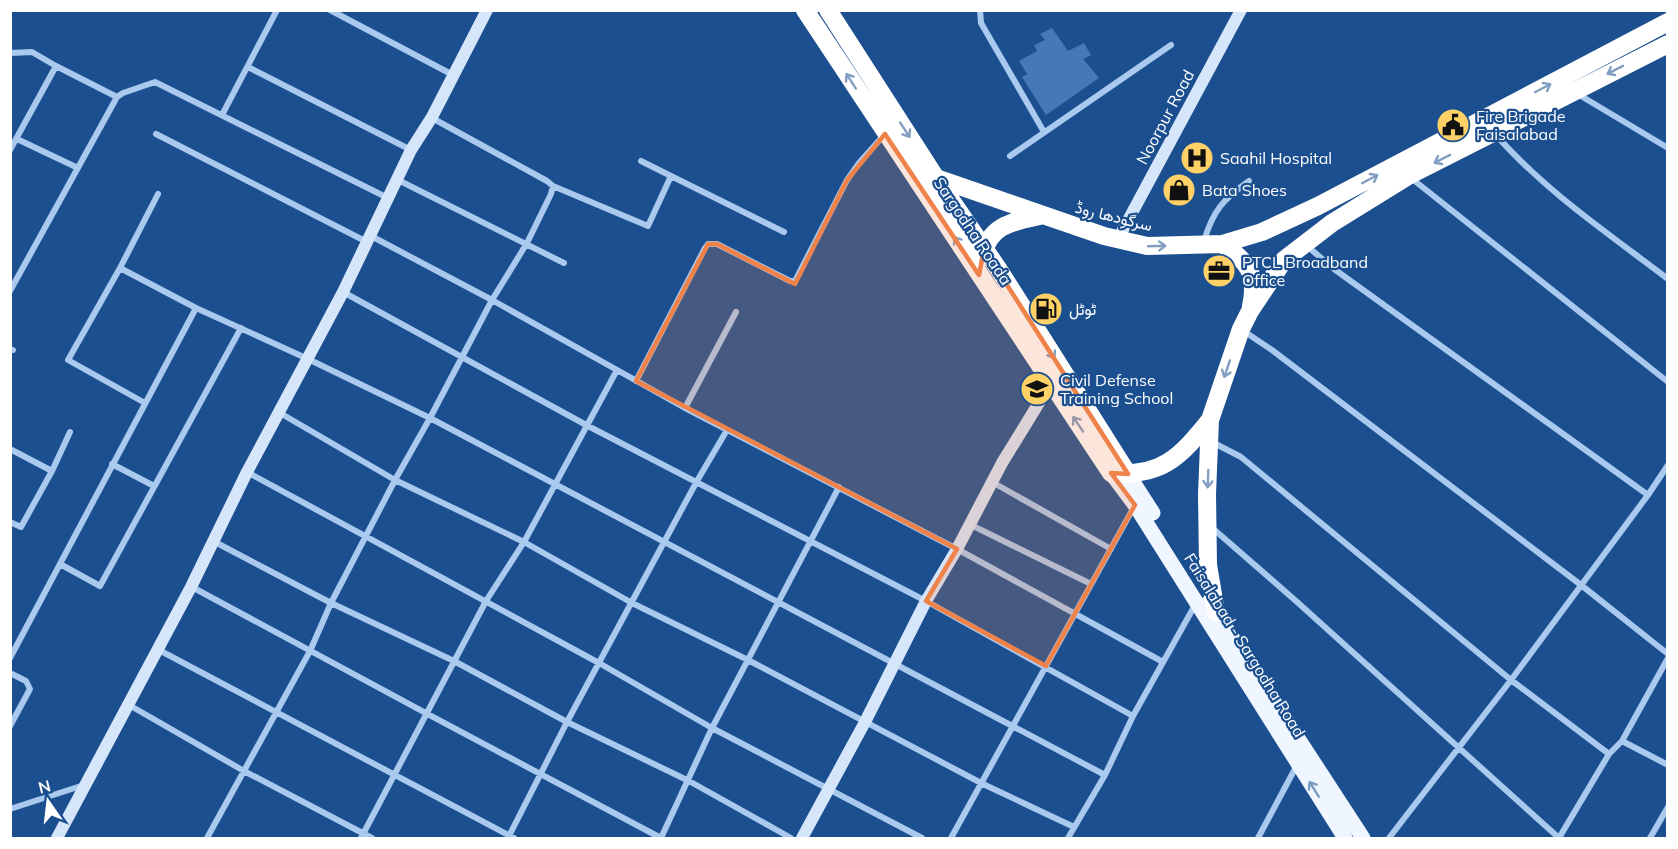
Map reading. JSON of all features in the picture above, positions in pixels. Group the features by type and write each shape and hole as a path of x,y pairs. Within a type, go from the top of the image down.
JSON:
{"highway":[{"name":"Sargodha Roada","path":"805,10 1051,383 1119,473"},
{"name":"Sargodha Roada","path":"828,10 984,249 1119,473"},
{"name":"سرگودھا روڈ","path":"936,178 1041,216 1104,236 1147,246 1222,244 1262,232 1318,206 1668,22"},
{"path":"1216,612 1208,565 1210,420 1241,329 1250,311 1284,260 1332,223 1408,176 1668,44"},
{"path":"979,275 984,249 990,237 1002,226 1041,216"},
{"path":"1222,244 1239,255 1250,271 1254,291 1250,311"},
{"path":"1119,473 1148,472 1161,466 1186,449 1210,420"}],"main road":[{"name":"Faisalabad - Sargodha Road","path":"1119,473 1135,505 1345,838"},
{"name":"Faisalabad - Sargodha Road","path":"1119,473 1216,612 1363,838"}],"street":[{"path":"222,115 277,10"},
{"path":"330,10 453,75"},
{"path":"57,838 191,587 212,540 370,239 411,150 432,117 487,10"},
{"path":"980,10 981,23 1044,132"},
{"name":"Noorpur Road","path":"1119,239 1241,10"},
{"path":"1010,156 1171,45"},
{"path":"11,54 33,52 117,97"},
{"path":"10,150 56,66"},
{"path":"248,67 411,150"},
{"path":"10,291 117,97 155,82 389,198"},
{"path":"1573,92 1668,148"},
{"path":"432,117 547,180 553,186 648,226 671,176"},
{"path":"1494,133 1541,181 1668,279"},
{"path":"156,134 492,300 685,408 957,549 1163,662"},
{"path":"636,381 708,244 717,244 790,281 795,280 847,180 885,134"},
{"path":"17,139 78,168"},
{"path":"641,161 784,232"},
{"path":"1408,176 1668,382"},
{"path":"398,180 564,263"},
{"path":"1203,244 1210,221 1219,206 1231,193 1249,181"},
{"path":"207,838 310,651 331,603 395,480 492,300 527,243 553,186"},
{"path":"145,404 68,360 120,268 158,194"},
{"path":"1305,244 1334,269 1648,495"},
{"path":"120,268 196,308 430,418 780,601 1105,775"},
{"path":"343,292 588,426 926,601 1133,716"},
{"path":"10,658 196,308"},
{"path":"685,408 736,312"},
{"path":"60,564 100,586 241,328"},
{"path":"1208,524 1559,838 1609,754 1622,741 1668,656 1581,585 1272,350 1241,329"},
{"path":"362,836 486,601 524,542 617,370"},
{"path":"802,838 865,722 926,601 957,549 992,482 1051,383"},
{"path":"280,413 395,480 524,542 632,603 748,660 983,784 1074,827"},
{"path":"156,649 511,838 567,722 664,541 727,430"},
{"path":"10,522 21,527 52,471 70,432"},
{"path":"1209,441 1241,457 1510,680 1609,754"},
{"path":"10,449 52,471"},
{"path":"112,464 154,486"},
{"path":"1389,838 1510,680 1668,465"},
{"path":"247,472 599,663 712,728 922,838"},
{"path":"992,482 1111,549"},
{"path":"191,587 661,838 712,728 839,487"},
{"path":"951,838 983,784 1135,505"},
{"path":"969,524 1091,584"},
{"path":"212,540 331,603 454,661 567,722 689,781 791,838"},
{"path":"1068,838 1105,775 1133,716 1197,602"},
{"path":"10,673 26,681 30,689 10,726"},
{"path":"129,705 362,836 372,838"},
{"path":"1622,741 1668,765"},
{"path":"1258,838 1298,763"},
{"path":"10,809 84,785"},
{"path":"1650,838 1668,807"}],"highlighted area":[{"path":"885,134 979,275 984,249 999,270 1128,474 1111,473 1135,505 1046,666 926,601 957,549 636,381 708,244 717,244 795,284 847,180"}],"building":[{"path":"1052,28 1068,51 1084,43 1091,55 1083,59 1099,78 1046,115 1022,77 1027,74 1019,61 1037,51 1034,45 1045,40 1040,34"}],"place":[{"name":"Fire Brigade Faisalabad","path":"1453,125"},
{"name":"Saahil Hospital","path":"1197,158"},
{"name":"Bata Shoes","path":"1179,190"},
{"name":"PTCL Broadband Office","path":"1219,271"},
{"name":"ٹوٹل","path":"1046,309"},
{"name":"Civil Defense Training School","path":"1037,389"}]}
